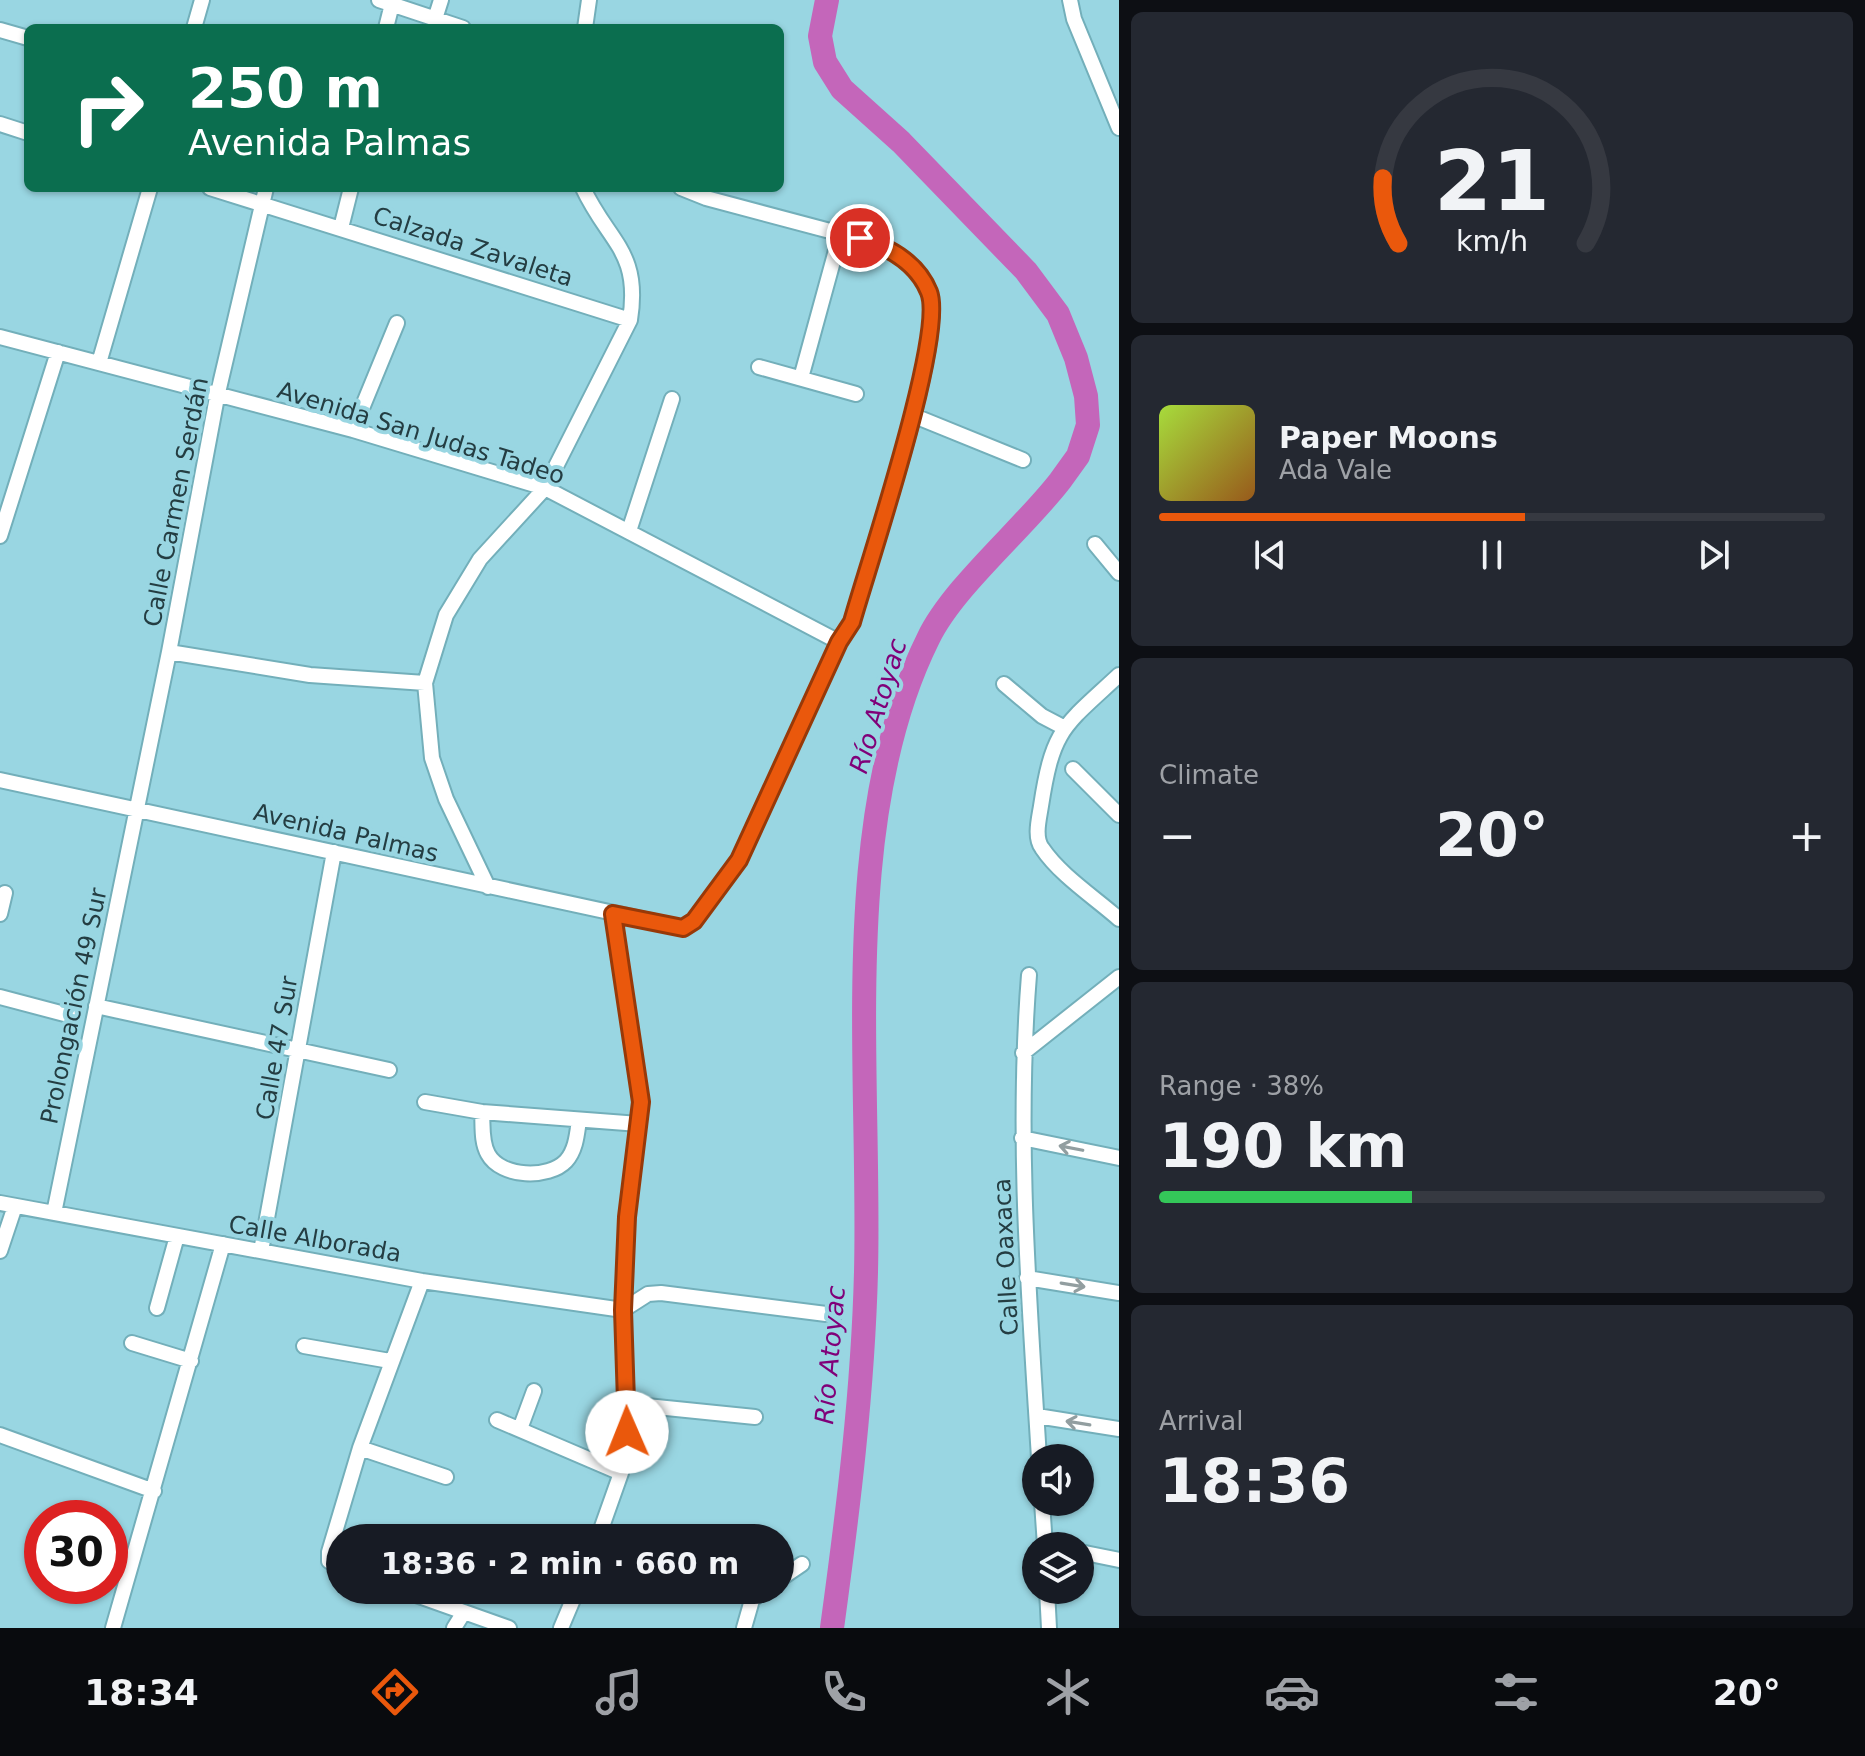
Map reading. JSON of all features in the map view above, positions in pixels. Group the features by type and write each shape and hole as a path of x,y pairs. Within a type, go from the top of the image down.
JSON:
{"street":[{"path":"195,24 202,0"},
{"path":"435,19 441,0"},
{"path":"586,24 589,0"},
{"path":"1070,0 1074,19 1119,128"},
{"path":"386,24 386,2 451,24"},
{"path":"0,30 24,37"},
{"path":"0,124 24,132"},
{"path":"99,363 149,192"},
{"name":"Calzada Zavaleta","path":"223,192 630,320"},
{"name":"Calle Carmen Serdán","path":"137,809 217,397 265,192"},
{"path":"341,228 350,192"},
{"path":"488,887 446,799 432,758 425,683 446,615 480,559 545,488 630,320 634,298 629,265 622,246 585,192"},
{"path":"691,192 879,244 900,256 919,273 930,293 933,314 931,336 912,415 843,638"},
{"path":"801,378 841,232"},
{"path":"353,430 397,323"},
{"name":"Avenida San Judas Tadeo","path":"0,337 217,397 353,430 545,488 843,638"},
{"path":"0,536 58,352"},
{"path":"759,367 856,394"},
{"path":"629,531 672,399"},
{"path":"912,415 1023,460"},
{"path":"1095,544 1119,573"},
{"name":"Avenida Palmas","path":"0,780 683,928 694,921 739,860 843,638"},
{"path":"169,652 310,675 425,683"},
{"path":"1119,675 1063,727 1048,760 1037,827 1039,845 1119,919"},
{"path":"1004,684 1042,716 1063,727"},
{"path":"1073,769 1119,815"},
{"name":"Prolongación 49 Sur","path":"54,1213 137,809"},
{"name":"Calle 47 Sur","path":"261,1251 334,852"},
{"path":"0,914 5,893"},
{"path":"603,1524 621,1473 627,1404 623,1310 627,1217 639,1124 640,1083 613,914"},
{"name":"Calle Oaxaca","path":"1029,975 1023,1053 1022,1138 1027,1278 1038,1444"},
{"path":"1023,1053 1119,977"},
{"path":"0,997 72,1016"},
{"path":"96,1006 389,1070"},
{"path":"425,1102 482,1112 639,1124"},
{"path":"482,1112 484,1145 490,1158 504,1168 523,1172 544,1173 564,1164 572,1153 579,1120"},
{"path":"1022,1138 1119,1158"},
{"path":"0,1251 8,1205"},
{"name":"Calle Alborada","path":"8,1205 422,1281 623,1310"},
{"path":"157,1308 177,1236"},
{"path":"113,1628 223,1244"},
{"path":"1027,1278 1119,1293"},
{"path":"344,1524 360,1448 422,1281"},
{"path":"623,1310 648,1294 661,1293 834,1315"},
{"path":"132,1343 191,1361"},
{"path":"304,1346 390,1361"},
{"path":"520,1429 534,1391"},
{"path":"627,1404 755,1417"},
{"path":"1037,1416 1119,1429"},
{"path":"497,1420 621,1473"},
{"path":"0,1435 154,1491"},
{"path":"360,1448 446,1477"},
{"path":"1094,1555 1119,1560"},
{"path":"794,1569 802,1564"},
{"path":"441,1604 509,1628"},
{"path":"561,1628 571,1604"},
{"path":"744,1628 751,1604"},
{"path":"1048,1604 1049,1628"},
{"path":"454,1628 464,1612"}],"waterway":[{"name":"Río Atoyac","path":"827,0 820,36 825,62 842,89 901,142 1026,271 1058,314 1076,358 1086,396 1088,425 1078,456 1060,481 971,579 928,639 900,710 881,786 870,867 865,949 866,1272 862,1361 832,1628"}],"route":[{"path":"627,1432 623,1310 627,1217 641,1102 613,914 683,928 694,921 739,860 839,642 852,622 912,415 931,336 933,314 930,293 919,273 900,256 860,238"}]}
